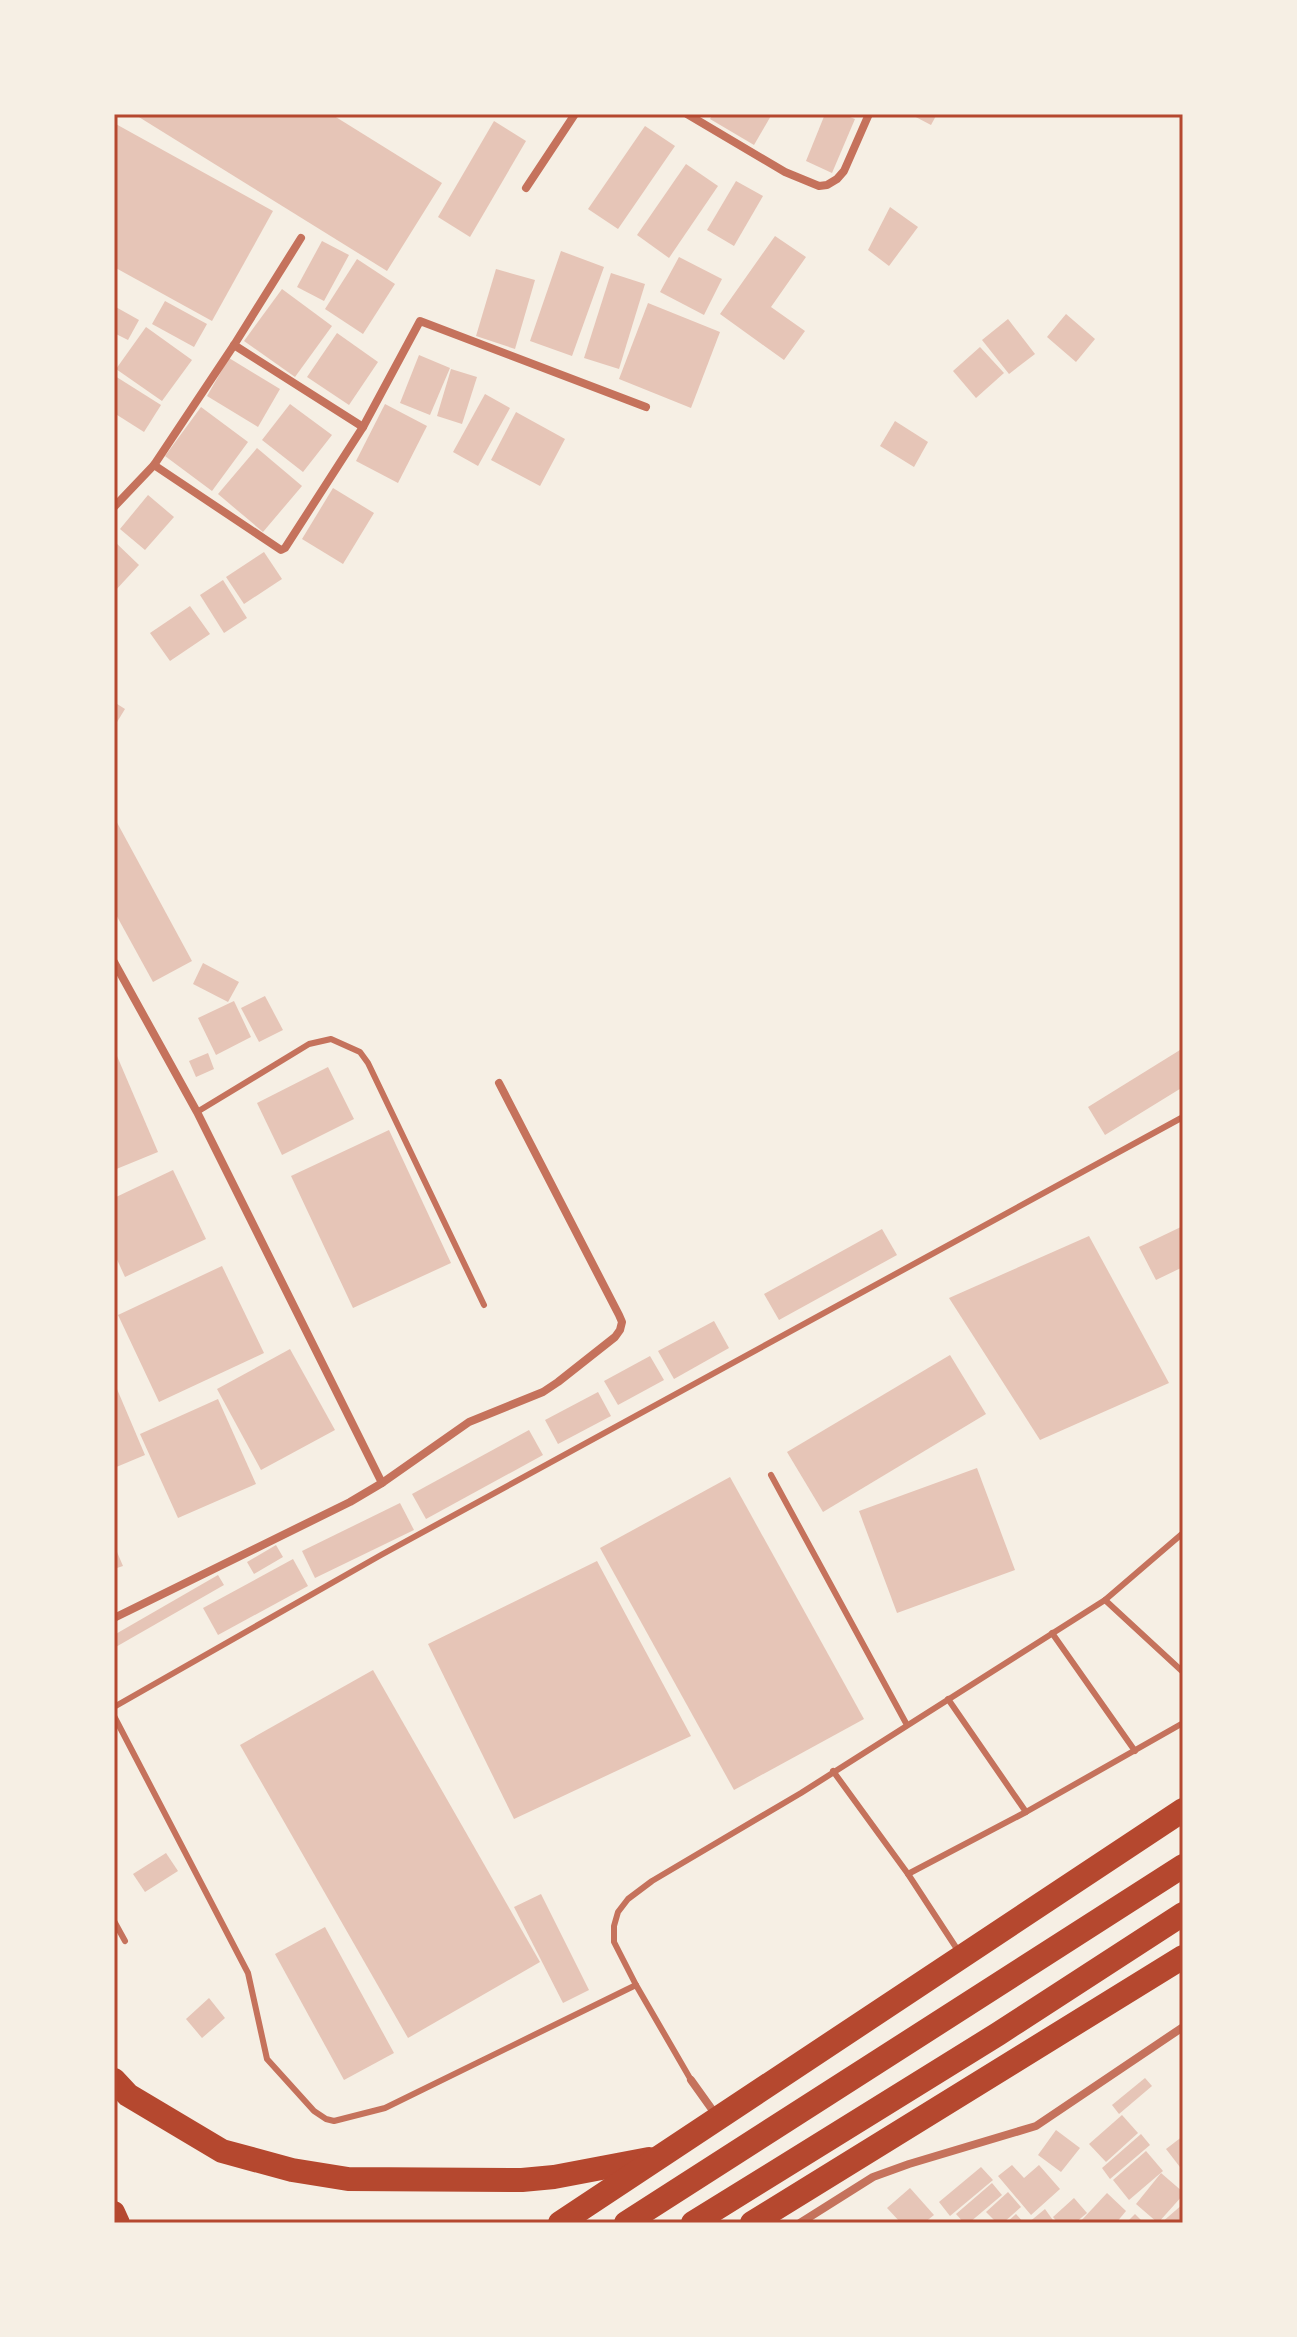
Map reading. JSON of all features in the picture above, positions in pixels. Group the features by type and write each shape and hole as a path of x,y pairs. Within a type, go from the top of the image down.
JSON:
{"highway":[{"path":"560,2223 1183,1810"},
{"path":"626,2223 1183,1866"},
{"path":"693,2223 998,2034 1183,1914"},
{"path":"752,2223 1183,1957"},
{"path":"114,2080 128,2095 222,2151 292,2170 348,2179 522,2180 655,2158"},
{"path":"114,2212 119,2223"}],"street":[{"path":"526,188 575,114"},
{"path":"692,115 785,172 819,186 837,179 844,171 869,114"},
{"path":"114,507 154,465 301,238"},
{"path":"154,465 281,550 288,545 363,427 420,321 646,407"},
{"path":"234,345 363,427"},
{"path":"114,962 197,1112 382,1483"},
{"path":"114,1618 350,1502 469,1422 543,1392 596,1353 620,1330 622,1322 619,1315 499,1083"},
{"path":"800,2223 873,2177 1036,2126 1183,2027"},
{"path":"691,2080 719,2119"}],"lane":[{"path":"197,1112 309,1044 331,1039 360,1052 484,1305"},
{"path":"114,1707 381,1555 1183,1117"},
{"path":"771,1475 907,1725"},
{"path":"691,2080 613,1939 618,1912 628,1899 652,1881 801,1793 1105,1600 1183,1533"},
{"path":"1105,1600 1183,1672"},
{"path":"1052,1633 1135,1751"},
{"path":"948,1699 1026,1812"},
{"path":"114,1716 248,1973 267,2059 314,2111 326,2119 334,2121 385,2108 636,1985"},
{"path":"908,1874 1026,1812 1183,1723"},
{"path":"833,1771 908,1874 962,1957"},
{"path":"114,1921 125,1941"}],"building":[{"path":"134,114 331,114 442,183 387,271"},
{"path":"713,114 772,114 754,145 710,119"},
{"path":"825,114 842,114 855,119 832,173 806,161"},
{"path":"910,114 937,114 931,125"},
{"path":"494,121 526,141 470,237 438,217"},
{"path":"114,123 273,211 212,321 114,267"},
{"path":"645,126 675,146 618,229 588,209"},
{"path":"686,164 718,186 669,258 637,235"},
{"path":"736,181 763,196 734,246 707,230"},
{"path":"890,207 918,227 889,266 868,250"},
{"path":"775,236 806,257 771,307 805,331 784,360 720,314"},
{"path":"322,241 349,255 324,301 297,287"},
{"path":"561,251 604,267 572,356 530,341"},
{"path":"679,257 722,279 704,315 660,292"},
{"path":"357,259 395,284 363,334 325,309"},
{"path":"496,269 535,280 515,349 476,336"},
{"path":"611,273 645,284 619,369 584,358"},
{"path":"282,289 332,326 295,377 244,341"},
{"path":"165,301 207,324 194,347 152,324"},
{"path":"648,303 720,332 691,408 619,379"},
{"path":"114,306 139,320 128,340 114,333"},
{"path":"1066,314 1095,339 1076,362 1047,337"},
{"path":"1008,319 1035,354 1009,374 982,340"},
{"path":"146,327 192,360 162,401 116,369"},
{"path":"337,333 378,362 349,405 307,377"},
{"path":"980,347 1004,373 976,398 953,371"},
{"path":"419,355 450,368 430,415 400,403"},
{"path":"229,358 280,389 258,427 207,396"},
{"path":"451,369 477,377 462,424 437,416"},
{"path":"115,376 161,405 144,432 114,413"},
{"path":"485,394 510,408 478,466 453,452"},
{"path":"290,404 332,435 303,472 262,440"},
{"path":"385,404 427,426 398,483 356,461"},
{"path":"201,407 248,442 212,491 165,456"},
{"path":"516,412 565,439 540,486 491,460"},
{"path":"895,421 928,442 914,467 880,446"},
{"path":"257,448 302,486 263,532 218,494"},
{"path":"333,488 374,513 343,564 302,539"},
{"path":"148,495 174,517 145,550 120,529"},
{"path":"114,541 139,565 114,592"},
{"path":"264,552 282,579 244,604 226,577"},
{"path":"223,580 247,618 224,633 200,595"},
{"path":"190,606 210,634 170,661 150,633"},
{"path":"114,702 125,709 114,727"},
{"path":"114,817 192,961 153,982 114,911"},
{"path":"203,963 239,982 228,1002 193,984"},
{"path":"265,996 283,1030 259,1042 241,1008"},
{"path":"234,1001 251,1037 216,1055 198,1018"},
{"path":"114,1049 158,1152 114,1170"},
{"path":"1180,1050 1183,1054 1183,1087 1105,1135 1088,1107"},
{"path":"208,1053 214,1069 196,1077 189,1061"},
{"path":"328,1067 354,1119 282,1155 257,1103"},
{"path":"389,1130 451,1263 353,1308 291,1176"},
{"path":"173,1170 206,1239 125,1277 114,1253 114,1198"},
{"path":"1183,1226 1183,1267 1156,1280 1139,1247"},
{"path":"882,1229 897,1255 779,1320 764,1294"},
{"path":"1089,1236 1169,1383 1040,1440 949,1298"},
{"path":"222,1266 264,1353 159,1402 118,1315"},
{"path":"714,1321 729,1348 674,1379 658,1351"},
{"path":"290,1349 335,1430 261,1470 217,1389"},
{"path":"950,1355 986,1414 823,1512 787,1452"},
{"path":"650,1356 664,1380 618,1405 604,1381"},
{"path":"114,1382 145,1455 114,1468"},
{"path":"598,1392 611,1416 558,1444 545,1420"},
{"path":"218,1399 256,1484 178,1518 140,1434"},
{"path":"529,1430 543,1455 426,1519 412,1494"},
{"path":"977,1468 1015,1570 897,1613 859,1511"},
{"path":"730,1477 864,1719 734,1790 600,1548"},
{"path":"400,1503 414,1530 315,1578 302,1551"},
{"path":"114,1545 123,1566 114,1569"},
{"path":"276,1545 283,1557 254,1574 247,1562"},
{"path":"293,1559 308,1586 218,1635 203,1608"},
{"path":"597,1561 691,1736 514,1819 428,1644"},
{"path":"218,1575 224,1585 114,1648 114,1635"},
{"path":"373,1670 540,1962 408,2038 240,1745"},
{"path":"166,1853 178,1871 145,1892 133,1874"},
{"path":"541,1894 589,1990 563,2003 514,1907"},
{"path":"325,1927 394,2053 344,2080 275,1954"},
{"path":"209,1998 225,2018 202,2038 186,2019"},
{"path":"1145,2078 1152,2086 1119,2114 1112,2105"},
{"path":"1122,2115 1138,2133 1106,2162 1089,2144"},
{"path":"1056,2130 1080,2148 1061,2172 1038,2155"},
{"path":"1141,2134 1150,2145 1110,2179 1102,2168"},
{"path":"1183,2136 1183,2171 1166,2149"},
{"path":"1146,2151 1163,2171 1129,2200 1113,2180"},
{"path":"1012,2165 1024,2178 1039,2165 1060,2189 1031,2215 998,2176"},
{"path":"981,2167 993,2180 950,2216 939,2202"},
{"path":"1161,2173 1183,2195 1158,2223 1136,2204"},
{"path":"992,2183 1002,2195 969,2223 964,2223 956,2214"},
{"path":"910,2188 934,2215 924,2223 901,2223 887,2208"},
{"path":"1008,2192 1021,2207 1003,2223 997,2223 986,2212"},
{"path":"1107,2193 1126,2211 1116,2223 1079,2223"},
{"path":"1074,2198 1087,2213 1075,2223 1058,2223 1053,2217"},
{"path":"1183,2204 1183,2223 1161,2223"},
{"path":"1045,2209 1055,2223 1028,2223"},
{"path":"1016,2214 1024,2223 1006,2223"},
{"path":"1135,2214 1144,2223 1126,2223"}]}
